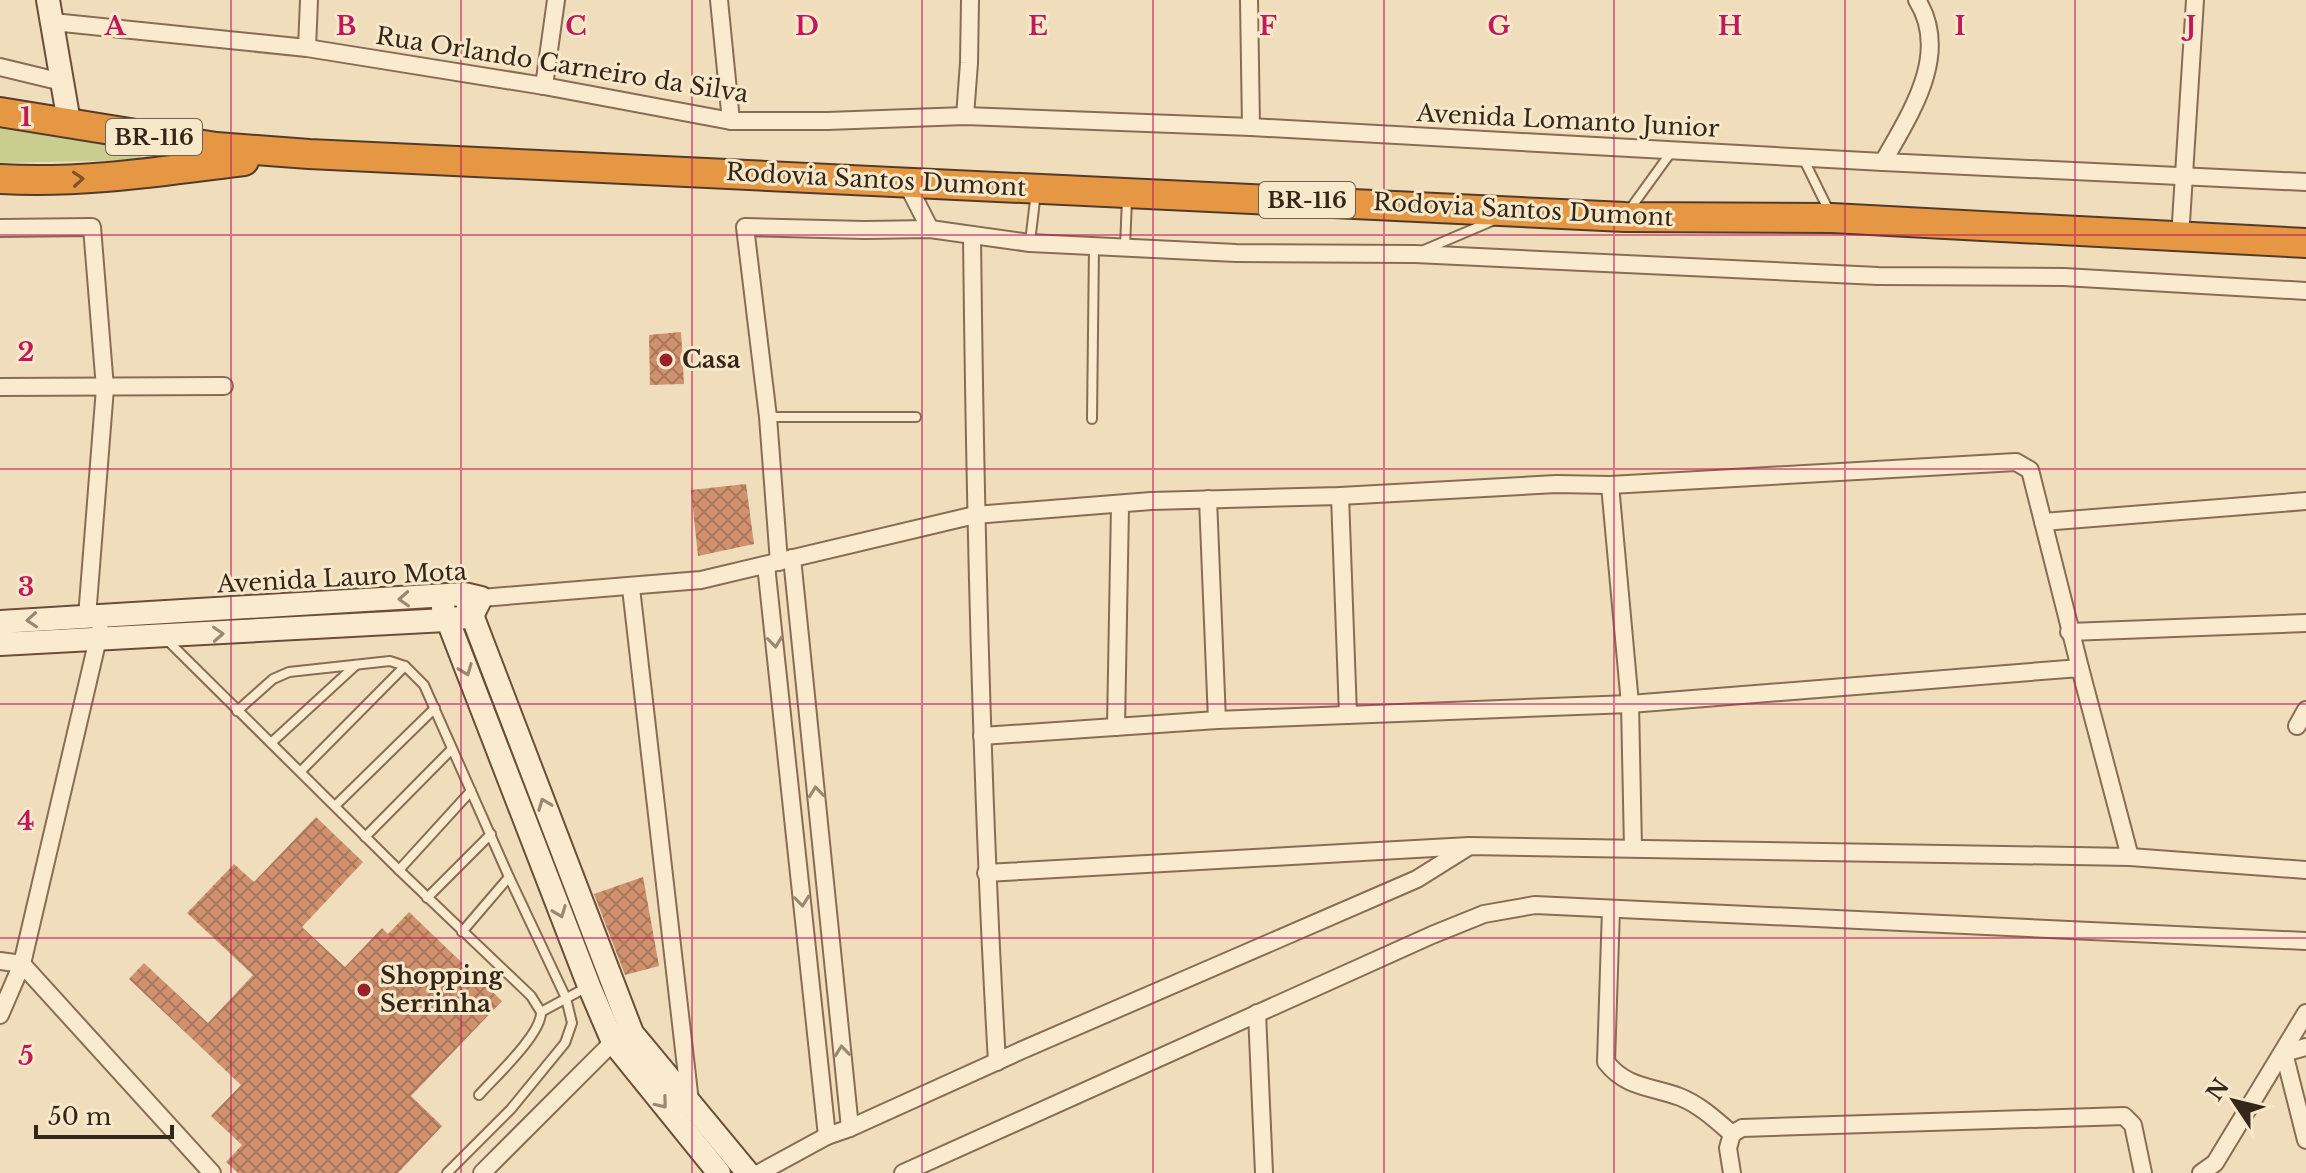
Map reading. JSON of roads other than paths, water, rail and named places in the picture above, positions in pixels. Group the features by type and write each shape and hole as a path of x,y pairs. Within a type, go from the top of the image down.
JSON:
{"highway":[{"name":"Rodovia Santos Dumont","path":"0,112 216,147 309,154 1625,217 1832,218 2306,243"},
{"path":"134,175 155,159 156,148 138,134"},
{"name":"Rodovia Santos Dumont","path":"0,179 37,181 134,175 309,154"}],"street":[{"path":"307,48 309,0"},
{"path":"544,86 556,0"},
{"path":"719,0 731,121"},
{"path":"965,116 970,0"},
{"path":"1249,0 1251,127"},
{"path":"1883,162 1918,100 1929,63 1929,28 1917,0"},
{"path":"2180,238 2195,0"},
{"path":"50,11 69,122"},
{"name":"Rua Orlando Carneiro da Silva","path":"50,11 544,86 731,121 827,121"},
{"path":"0,67 62,82"},
{"name":"Avenida Lomanto Junior","path":"827,121 965,116 1251,127 2306,182"},
{"path":"906,182 930,229"},
{"path":"0,228 92,227 105,388 95,624 22,964 0,1015"},
{"path":"827,1136 768,417 745,227 930,229 1030,243 1236,253 1415,254 1878,276 2064,277 2306,291"},
{"path":"972,235 975,515 986,873 997,1062"},
{"path":"0,387 224,386"},
{"path":"748,1173 690,1104 623,1038 611,977 472,603 701,580 975,515 1120,506 1151,501 1340,496 1556,484 1610,485 2016,462 2030,470 2069,632 2130,857"},
{"path":"1610,485 1630,704 1633,848"},
{"path":"1340,496 1348,715"},
{"path":"1208,499 1217,720"},
{"path":"2043,522 2306,501"},
{"path":"1116,727 1120,506"},
{"path":"779,561 850,1128"},
{"path":"631,588 690,1104"},
{"path":"441,597 446,620 589,986 719,1173"},
{"name":"Avenida Lauro Mota","path":"0,644 154,613 441,597 472,603"},
{"name":"Avenida Lauro Mota","path":"0,622 95,624 158,638 446,620 472,603"},
{"path":"154,613 158,638"},
{"path":"2069,632 2306,623"},
{"path":"982,736 1217,720 1630,704 2080,668"},
{"path":"2297,726 2306,710"},
{"path":"986,873 1469,846 2130,857 2306,870"},
{"path":"759,1173 827,1136 1417,879 1469,846"},
{"path":"903,1173 1432,935 1484,914 1535,905 2306,941"},
{"path":"1611,909 1606,1062 1630,1083 1682,1098 1703,1109 1732,1134"},
{"path":"0,961 22,964 212,1173"},
{"path":"589,986 611,977"},
{"path":"1257,1013 1264,1173"},
{"path":"2201,1173 2215,1163 2306,1013"},
{"path":"482,1173 623,1038"},
{"path":"2284,1053 2306,1047"},
{"path":"2284,1053 2306,1140"},
{"path":"1732,1173 1728,1148 1732,1134 1742,1128 2124,1116 2133,1125 2143,1173"}],"lane":[{"path":"1625,217 1672,151"},
{"path":"1803,158 1832,218"},
{"path":"1030,243 1037,188"},
{"path":"1125,247 1127,192"},
{"path":"1415,254 1517,210"},
{"path":"1092,419 1094,245"},
{"path":"768,417 916,417"},
{"path":"158,638 301,771 427,898 531,996 541,1012 541,1020 479,1095"},
{"path":"237,711 273,679 289,672 390,661 405,666 424,685 435,708 566,998 572,1023 565,1043 511,1109 447,1173"},
{"path":"271,743 357,664"},
{"path":"301,771 405,666"},
{"path":"336,805 435,708"},
{"path":"365,837 452,749"},
{"path":"399,870 471,791"},
{"path":"427,898 491,834"},
{"path":"462,932 509,877"},
{"path":"541,1012 589,986"}],"place":[{"name":"Casa","path":"666,360"},
{"name":"Shopping Serrinha","path":"364,990"}]}
